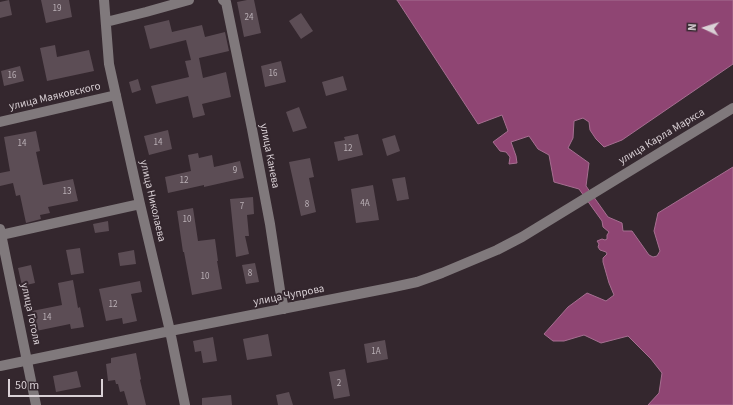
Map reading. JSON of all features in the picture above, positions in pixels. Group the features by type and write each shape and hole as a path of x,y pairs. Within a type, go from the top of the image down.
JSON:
{"street":[{"name":"улица Николаева","path":"104,0 110,64 116,95 170,331 185,405"},
{"path":"106,22 189,0"},
{"name":"улица Канева","path":"225,5 269,217 284,309"},
{"name":"улица Маяковского","path":"0,122 116,95"},
{"name":"улица Карла Маркса","path":"568,209 733,108"},
{"path":"1,232 140,204"},
{"name":"улица Чупрова","path":"0,366 417,282 497,250 522,237 568,209"},
{"name":"улица Гоголя","path":"1,232 36,405"}],"shaded area":[{"path":"397,0 733,0 733,64 622,140 604,147 590,130 589,122 583,118 574,121 573,138 568,148 589,163 586,186 608,217 622,223 623,231 632,231 649,255 653,257 657,256 660,251 654,231 658,213 733,167 733,405 648,405 659,393 662,373 651,359 628,336 601,343 584,335 564,341 553,341 544,334 568,307 587,293 606,301 614,295 603,262 603,258 607,254 606,252 600,250 597,241 607,239 609,232 603,227 602,221 579,189 554,182 549,155 538,149 529,136 511,142 517,163 509,164 510,157 506,152 500,151 493,142 508,131 502,115 478,124"}],"building":[{"path":"9,0 12,15 0,18 0,2"},
{"path":"41,0 69,0 72,17 46,23"},
{"path":"254,0 261,33 244,37 237,2"},
{"path":"301,13 313,31 301,39 289,21"},
{"path":"169,20 172,32 202,25 205,37 225,32 229,51 199,58 203,78 226,72 231,97 202,104 205,115 193,118 188,96 156,104 151,86 189,77 185,61 191,60 186,40 150,49 144,26"},
{"path":"55,45 57,57 89,50 94,71 47,81 40,48"},
{"path":"281,61 286,82 265,87 261,66"},
{"path":"20,66 24,81 4,86 1,71"},
{"path":"343,76 347,90 326,96 322,82"},
{"path":"138,79 141,90 132,93 129,82"},
{"path":"299,107 307,128 293,132 286,112"},
{"path":"168,130 172,149 149,155 144,136"},
{"path":"36,131 40,151 36,152 43,185 73,179 78,201 48,207 50,213 40,215 41,219 26,223 20,195 16,196 13,183 0,186 0,173 10,171 4,137"},
{"path":"358,134 363,155 338,161 334,142 345,140 344,137"},
{"path":"395,135 400,151 387,156 382,139"},
{"path":"198,153 199,158 212,155 214,167 240,161 244,178 168,193 165,177 191,171 188,155"},
{"path":"310,158 314,177 309,178 316,212 301,216 289,162"},
{"path":"405,177 409,199 397,201 392,179"},
{"path":"373,185 379,220 356,223 351,189"},
{"path":"253,197 254,214 247,215 249,236 245,236 249,254 236,257 230,199"},
{"path":"193,208 198,241 215,239 222,289 192,295 183,252 177,211"},
{"path":"108,221 109,231 95,233 93,224"},
{"path":"80,248 84,273 71,275 66,250"},
{"path":"134,250 136,264 120,266 118,253"},
{"path":"255,263 259,282 246,284 242,265"},
{"path":"31,265 35,283 22,286 18,268"},
{"path":"73,280 78,308 80,307 84,327 71,329 70,324 36,331 32,311 62,305 58,283"},
{"path":"140,281 142,292 131,294 137,321 123,324 122,318 106,321 99,289"},
{"path":"268,334 272,356 247,360 243,339"},
{"path":"213,337 217,361 203,363 201,351 195,352 193,341"},
{"path":"385,340 388,359 367,363 364,344"},
{"path":"136,353 146,405 128,405 124,391 120,392 118,384 116,384 115,380 108,381 106,364 111,363 111,358"},
{"path":"345,369 350,396 334,399 329,372"},
{"path":"77,371 81,387 56,392 53,376"},
{"path":"289,392 293,405 278,405 276,395"},
{"path":"231,395 232,405 202,405 202,398"}]}
